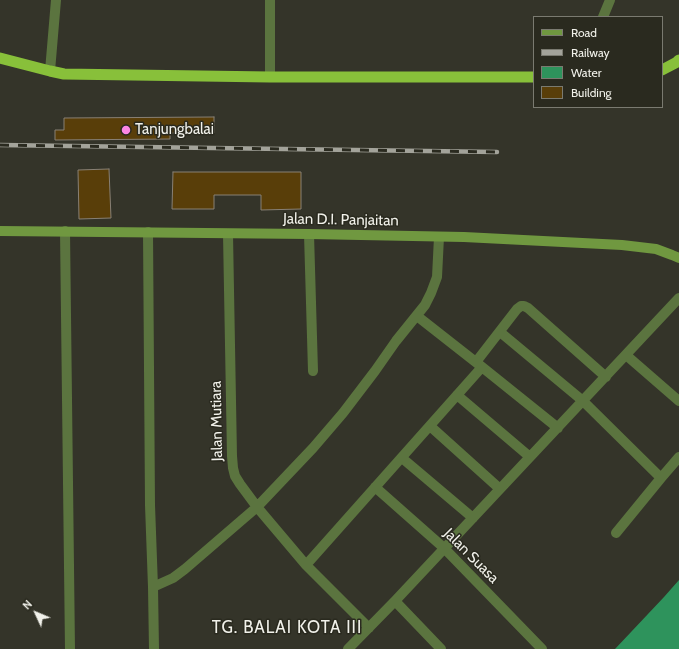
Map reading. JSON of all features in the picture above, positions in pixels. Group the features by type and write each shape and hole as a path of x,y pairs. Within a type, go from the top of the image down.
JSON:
{"highway":[{"path":"0,58 64,74 270,77 533,77"},
{"path":"663,69 679,60"}],"main road":[{"name":"Jalan D.I. Panjaitan","path":"0,231 309,234 487,238 622,245 656,249 679,258"}],"street":[{"path":"50,71 56,0"},
{"path":"270,0 270,77"},
{"path":"603,16 610,0"},
{"path":"64,232 70,649"},
{"path":"148,232 150,505 154,649"},
{"name":"Jalan Mutiara","path":"228,234 233,468 235,476 257,507 306,565 369,628"},
{"path":"309,234 313,371"},
{"path":"153,587 173,578 185,569 257,507 313,448 343,413 425,304 437,277 439,237"},
{"path":"348,649 583,402 679,298"},
{"path":"306,565 457,395 479,365 500,332 517,309 521,306 528,308 606,377"},
{"path":"417,316 558,428"},
{"path":"500,332 583,402 661,478"},
{"path":"626,355 679,401"},
{"path":"457,395 530,457"},
{"path":"430,426 500,489"},
{"path":"616,532 679,457"},
{"path":"402,458 473,518"},
{"name":"Jalan Suasa","path":"375,488 444,548 542,649"},
{"path":"395,601 441,649"}],"water":[{"path":"679,580 679,649 615,649 664,597"}],"building":[{"path":"214,117 214,133 170,133 170,139 55,140 55,130 64,130 64,118"},
{"path":"109,169 111,218 79,219 78,170"},
{"path":"173,172 301,172 301,209 261,210 261,195 214,195 214,209 172,209"}],"railway":[{"path":"0,145 497,152"}],"place":[{"name":"Tanjungbalai","path":"126,130"}],"district":[{"name":"TG. BALAI KOTA III","path":"287,628"}]}
